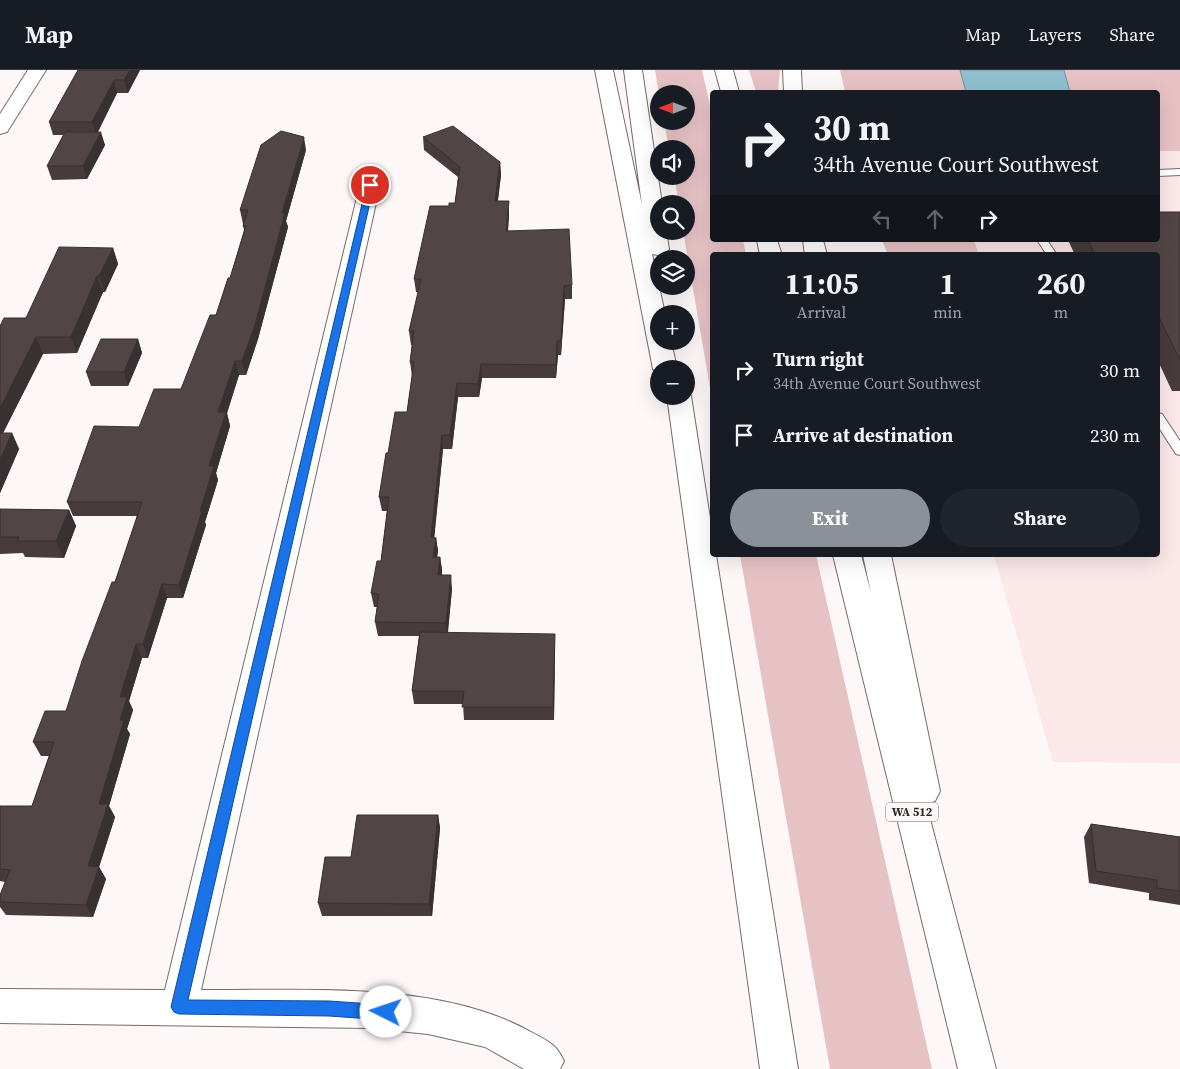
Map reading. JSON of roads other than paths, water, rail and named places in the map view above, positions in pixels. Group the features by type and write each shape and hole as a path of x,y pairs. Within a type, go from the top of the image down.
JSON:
{"main road":[{"path":"0,128 37,70"},
{"path":"604,70 652,305"},
{"path":"633,70 659,250"},
{"path":"724,70 729,90"},
{"path":"792,70 793,90"},
{"path":"179,1007 370,185"},
{"path":"672,405 701,552"},
{"path":"680,405 779,1069"},
{"name":"WA 512","path":"848,557 979,1069"},
{"path":"877,557 979,1069"},
{"path":"0,1006 329,1008 386,1012 443,1020 486,1030 515,1043 545,1062"}],"lane":[{"path":"1160,172 1180,172"},
{"path":"1160,420 1179,448"}],"water":[{"path":"960,70 1064,70 1069,90 965,90"}]}
